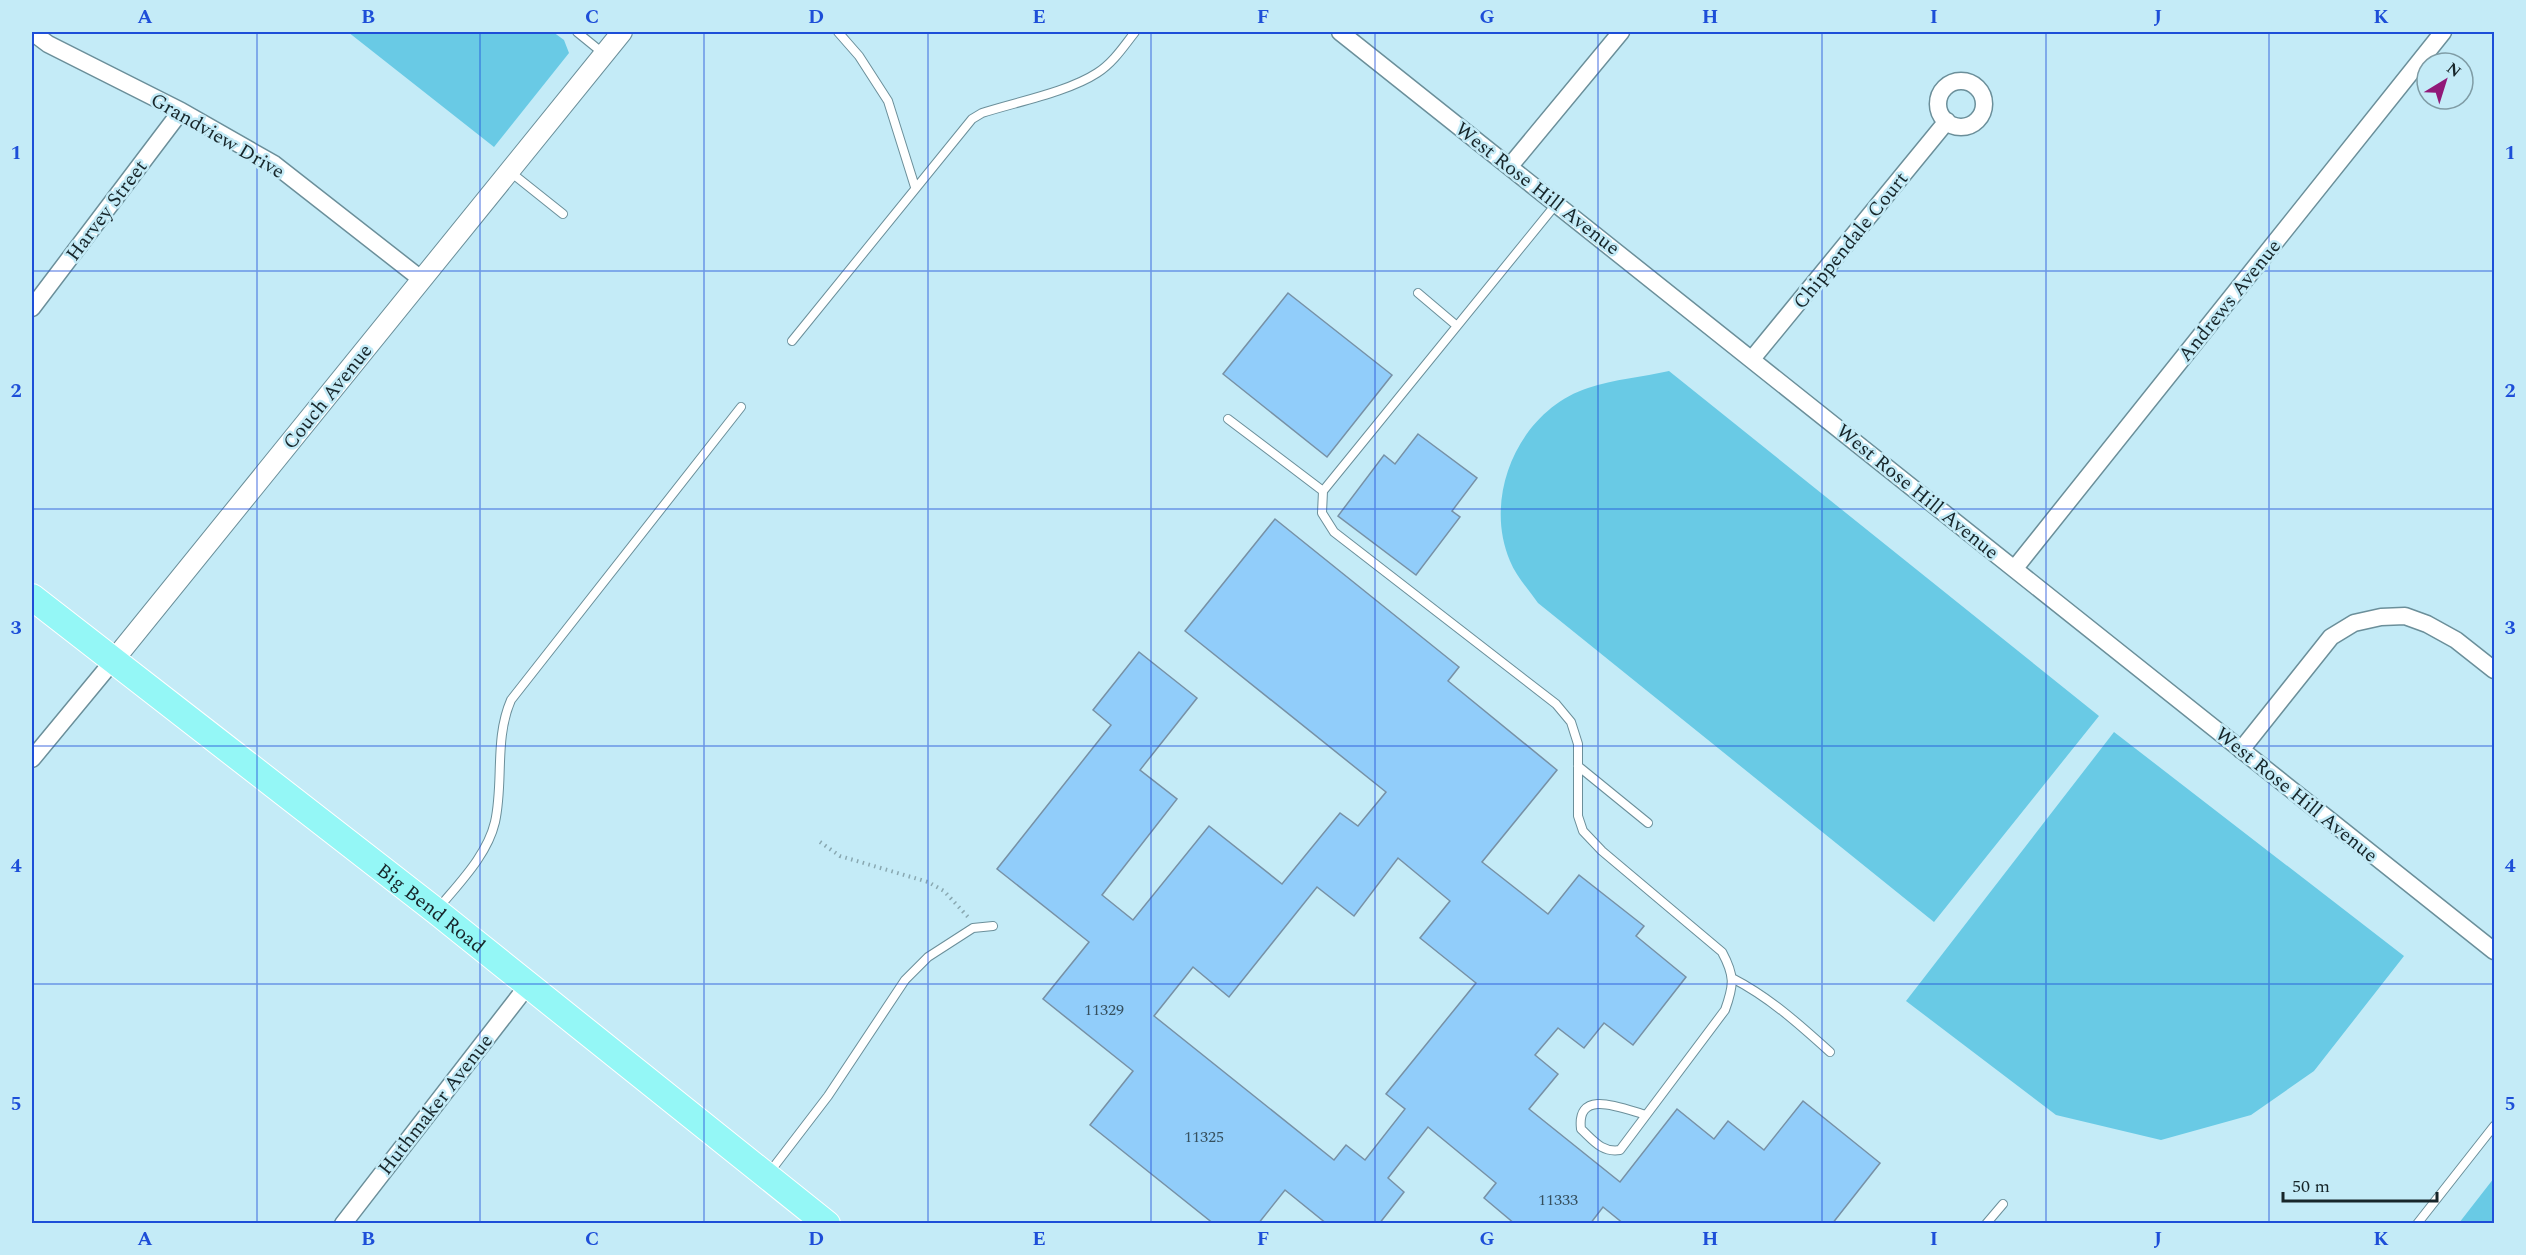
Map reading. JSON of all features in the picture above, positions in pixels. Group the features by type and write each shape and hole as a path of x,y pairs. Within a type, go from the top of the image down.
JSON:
{"main road":[{"name":"Big Bend Road","path":"32,597 436,911 767,1176 814,1220"}],"street":[{"name":"Grandview Drive","path":"32,32 48,44 181,111 274,164 421,279"},
{"name":"Couch Avenue","path":"32,759 622,32"},
{"name":"West Rose Hill Avenue","path":"1340,32 2494,951"},
{"path":"1510,166 1621,32"},
{"name":"Andrews Avenue","path":"2015,568 2443,32"},
{"name":"Harvey Street","path":"32,308 181,111"},
{"name":"Chippendale Court","path":"1752,359 1947,121"},
{"path":"2241,750 2331,637 2354,623 2405,616 2427,624 2456,640 2494,670"},
{"name":"Huthmaker Avenue","path":"343,1224 528,985"}],"lane":[{"path":"577,32 604,54"},
{"path":"837,32 859,56 888,102 915,187"},
{"path":"792,340 972,119 982,113 1081,82 1098,72 1113,59 1135,32"},
{"path":"509,171 563,214"},
{"path":"1557,203 1323,491 1322,513 1334,532 1556,704 1571,722 1578,744 1578,816 1583,831 1602,851 1722,952 1732,970 1733,988 1725,1010 1620,1150 1611,1151 1601,1148 1581,1129 1580,1118 1584,1109 1594,1103 1608,1104 1646,1115"},
{"path":"1418,293 1457,326"},
{"path":"436,911 476,860 487,843 494,824 501,732 504,715 511,700 741,407"},
{"path":"1228,419 1323,491"},
{"path":"1578,766 1648,823"},
{"path":"767,1176 828,1096 905,980 928,957 973,928 993,926"},
{"path":"1732,978 1755,990 1786,1013 1830,1052"},
{"path":"2417,1224 2494,1126"},
{"path":"1986,1224 2003,1204"}],"path":[{"path":"820,842 840,856 928,882 944,891 955,902 969,918 973,928"}],"shaded area":[{"path":"348,32 553,32 564,40 569,53 494,147"},
{"path":"1669,371 2099,716 1934,922 1538,603 1510,561 1503,536 1501,509 1504,483 1513,458 1526,435 1543,415 1564,399 1588,388"},
{"path":"2114,732 2404,956 2314,1071 2251,1115 2161,1140 2056,1115 1906,1001"},
{"path":"2494,1178 2494,1223 2459,1223"}],"building":[{"path":"1288,293 1392,375 1327,457 1223,374"},
{"path":"1418,434 1477,478 1452,511 1460,517 1416,575 1338,516 1384,455 1395,464"},
{"path":"1275,519 1459,667 1448,681 1557,770 1482,862 1548,914 1579,875 1644,926 1636,936 1686,977 1633,1045 1604,1023 1584,1048 1558,1028 1535,1055 1558,1074 1529,1109 1620,1182 1677,1109 1714,1139 1728,1121 1764,1150 1803,1101 1880,1163 1832,1224 1624,1224 1603,1207 1590,1224 1515,1224 1484,1198 1496,1183 1428,1127 1388,1178 1404,1192 1379,1224 1327,1224 1285,1190 1258,1224 1214,1224 1090,1125 1133,1071 1043,999 1089,942 997,869 1111,725 1093,710 1139,652 1197,698 1140,770 1177,799 1102,895 1133,920 1209,826 1282,884 1340,813 1358,826 1386,792 1185,631","holes":["1398,858 1450,901 1420,938 1476,983 1386,1094 1405,1109 1365,1160 1346,1145 1334,1160 1154,1016 1193,967 1229,997 1317,887 1354,916"]}]}
